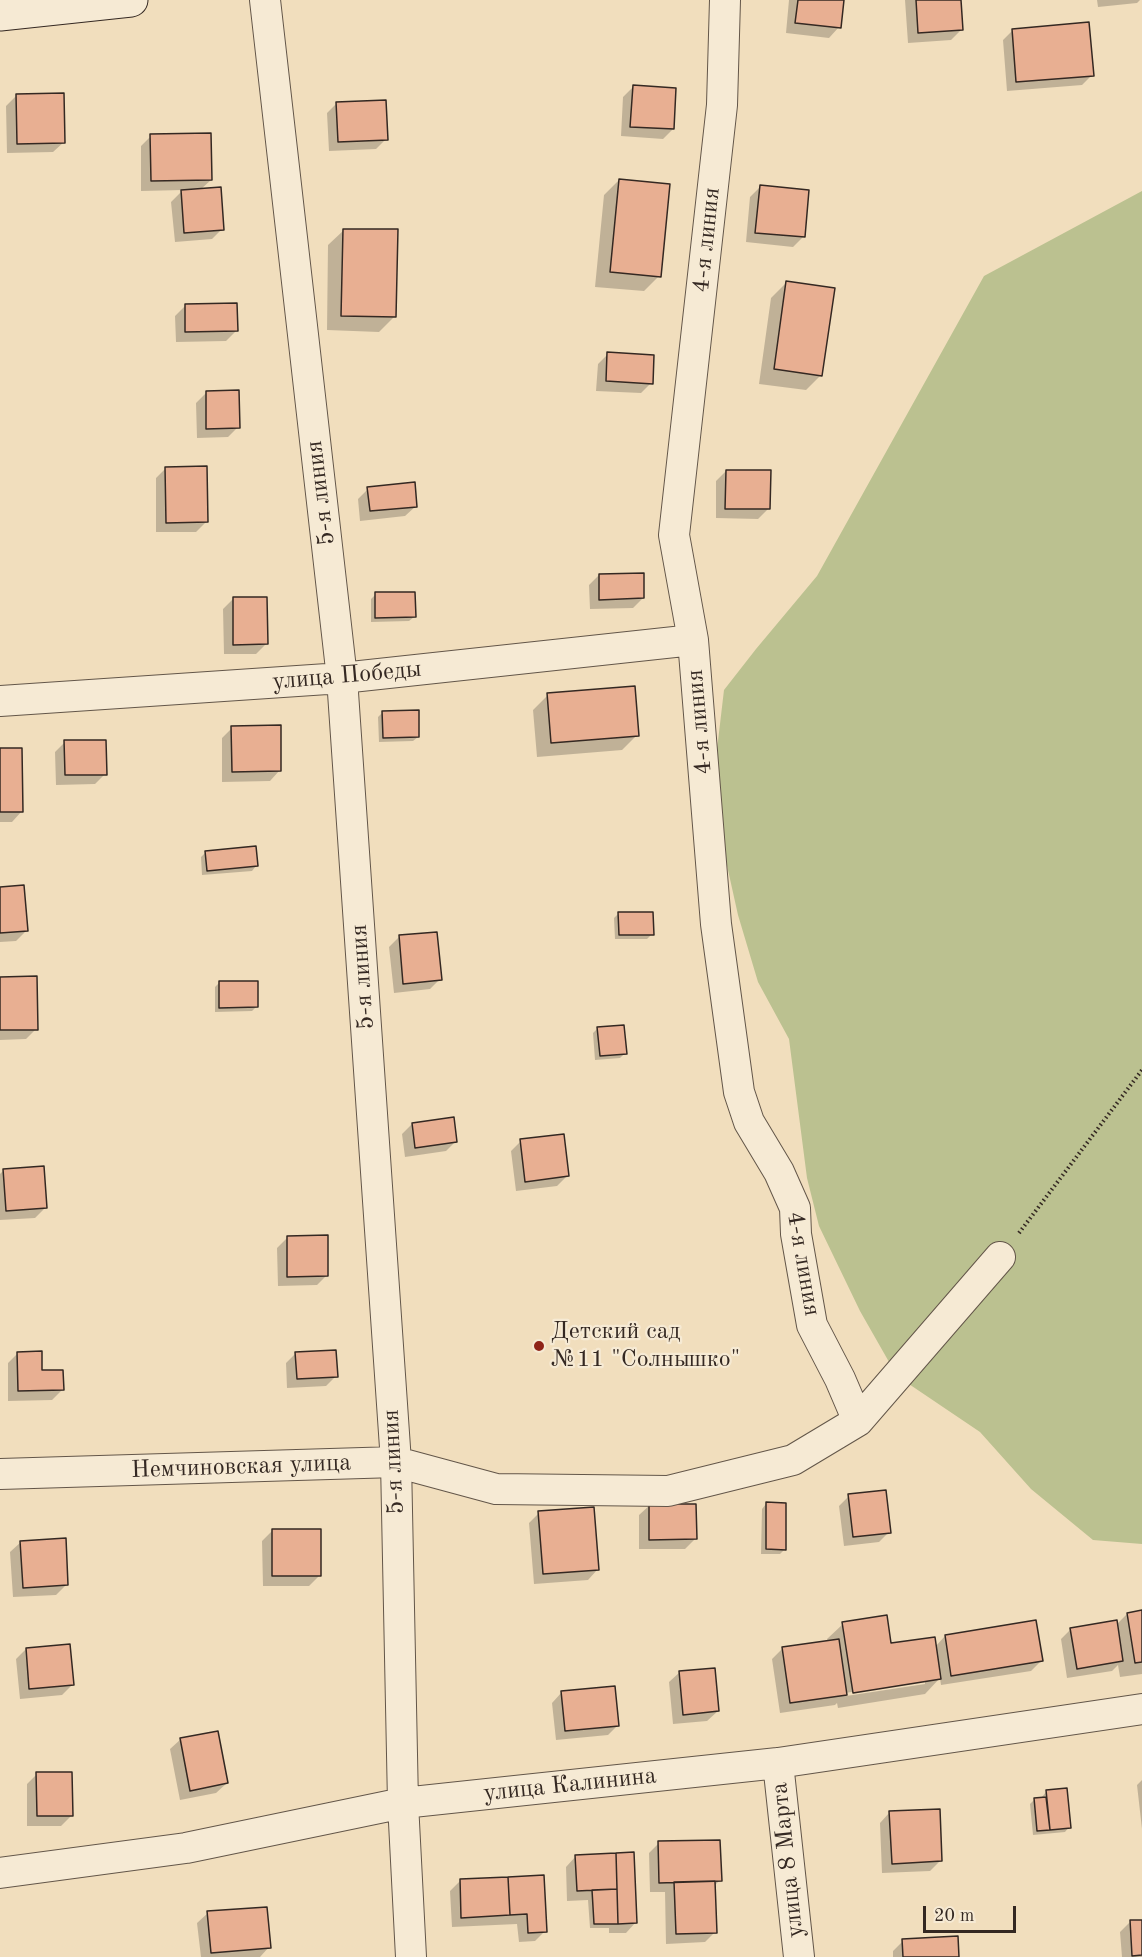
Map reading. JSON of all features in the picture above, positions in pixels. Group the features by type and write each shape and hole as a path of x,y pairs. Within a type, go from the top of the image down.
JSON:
{"main road":[{"path":"0,14 131,0"}],"street":[{"name":"5-я линия","path":"265,0 342,678 396,1462 403,1803 411,1957"},
{"name":"4-я линия","path":"725,0 722,105 674,535 693,640 716,924 739,1092 749,1122 779,1172 795,1208 796,1234 812,1325 840,1379 858,1421"},
{"name":"улица Победы","path":"0,701 342,678 693,640"},
{"name":"Немчиновская улица","path":"0,1474 396,1462 496,1489 668,1491 793,1460 858,1421 1000,1257"},
{"name":"улица Калинина","path":"0,1873 186,1848 403,1803 777,1762 1142,1709"},
{"name":"улица 8 Марта","path":"777,1762 799,1957"}],"path":[{"path":"1000,1257 1142,1070"}],"green space":[{"path":"1142,191 1142,1544 1093,1540 1031,1489 980,1432 897,1376 860,1311 819,1226 807,1178 789,1039 758,982 738,915 724,852 716,758 724,690 817,576 984,276"}],"building":[{"path":"798,0 844,0 841,28 795,23"},
{"path":"916,0 961,0 963,30 918,33"},
{"path":"1089,22 1094,76 1016,82 1012,29"},
{"path":"633,85 676,88 674,129 630,127"},
{"path":"64,93 65,143 17,144 16,94"},
{"path":"386,100 388,140 338,142 336,102"},
{"path":"211,133 212,180 151,181 150,134"},
{"path":"619,179 670,184 661,277 610,272"},
{"path":"760,185 809,190 805,237 755,233"},
{"path":"221,187 224,230 184,233 181,190"},
{"path":"343,229 398,229 396,317 341,316"},
{"path":"786,281 835,288 822,376 774,369"},
{"path":"237,303 238,331 185,332 185,304"},
{"path":"607,352 654,355 653,384 606,381"},
{"path":"239,390 240,428 206,429 206,391"},
{"path":"207,466 208,522 166,523 165,467"},
{"path":"726,470 771,470 770,509 725,509"},
{"path":"415,482 417,507 370,511 367,487"},
{"path":"644,573 644,598 599,600 599,574"},
{"path":"375,592 415,592 416,617 375,618"},
{"path":"233,597 267,597 268,644 233,645"},
{"path":"635,686 639,736 551,743 547,693"},
{"path":"419,710 419,737 383,738 382,711"},
{"path":"281,725 281,771 232,772 231,726"},
{"path":"64,740 106,740 107,775 65,775"},
{"path":"0,748 22,748 23,812 0,812"},
{"path":"256,846 258,866 207,871 205,851"},
{"path":"24,885 28,931 0,933 0,887"},
{"path":"618,912 653,912 654,935 619,935"},
{"path":"437,932 442,980 403,984 399,935"},
{"path":"37,976 38,1030 0,1030 0,977"},
{"path":"219,981 258,981 258,1007 219,1008"},
{"path":"624,1025 627,1054 600,1056 597,1027"},
{"path":"454,1117 457,1142 415,1148 412,1123"},
{"path":"564,1134 569,1176 525,1182 520,1139"},
{"path":"44,1166 47,1208 6,1211 3,1169"},
{"path":"328,1235 328,1276 287,1277 287,1236"},
{"path":"336,1350 338,1377 297,1379 295,1352"},
{"path":"42,1351 42,1370 63,1370 64,1390 18,1391 17,1352"},
{"path":"886,1490 891,1533 853,1537 848,1494"},
{"path":"766,1502 786,1503 786,1550 766,1549"},
{"path":"649,1504 696,1504 697,1539 649,1540"},
{"path":"594,1507 599,1570 543,1574 538,1511"},
{"path":"272,1529 321,1529 321,1576 272,1576"},
{"path":"66,1538 68,1585 23,1588 20,1541"},
{"path":"1142,1610 1142,1662 1135,1663 1127,1613"},
{"path":"887,1615 891,1643 935,1637 941,1679 853,1693 842,1622"},
{"path":"1036,1620 1043,1661 951,1676 945,1635"},
{"path":"1117,1620 1123,1661 1077,1669 1070,1628"},
{"path":"839,1639 847,1695 790,1703 782,1647"},
{"path":"70,1644 74,1685 29,1689 26,1648"},
{"path":"715,1668 719,1711 683,1715 679,1671"},
{"path":"615,1686 619,1726 565,1731 561,1691"},
{"path":"218,1731 228,1783 190,1791 180,1738"},
{"path":"36,1772 72,1772 73,1816 37,1816"},
{"path":"1067,1788 1071,1828 1050,1830 1046,1790"},
{"path":"1046,1797 1050,1830 1037,1831 1034,1798"},
{"path":"940,1809 942,1861 892,1864 889,1811"},
{"path":"720,1840 722,1881 659,1883 658,1841"},
{"path":"634,1852 637,1923 618,1924 616,1853"},
{"path":"616,1853 617,1889 577,1891 575,1855"},
{"path":"544,1875 547,1932 528,1933 527,1914 510,1915 508,1877"},
{"path":"508,1877 510,1915 461,1918 460,1879"},
{"path":"715,1881 717,1933 676,1934 674,1882"},
{"path":"617,1889 618,1924 594,1924 592,1890"},
{"path":"267,1907 271,1948 211,1953 207,1911"},
{"path":"1130,1920 1142,1920 1142,1955 1132,1956"},
{"path":"958,1936 959,1957 903,1957 902,1939"}],"place":[{"name":"Детский сад №11 \"Солнышко\"","path":"539,1346"}]}
